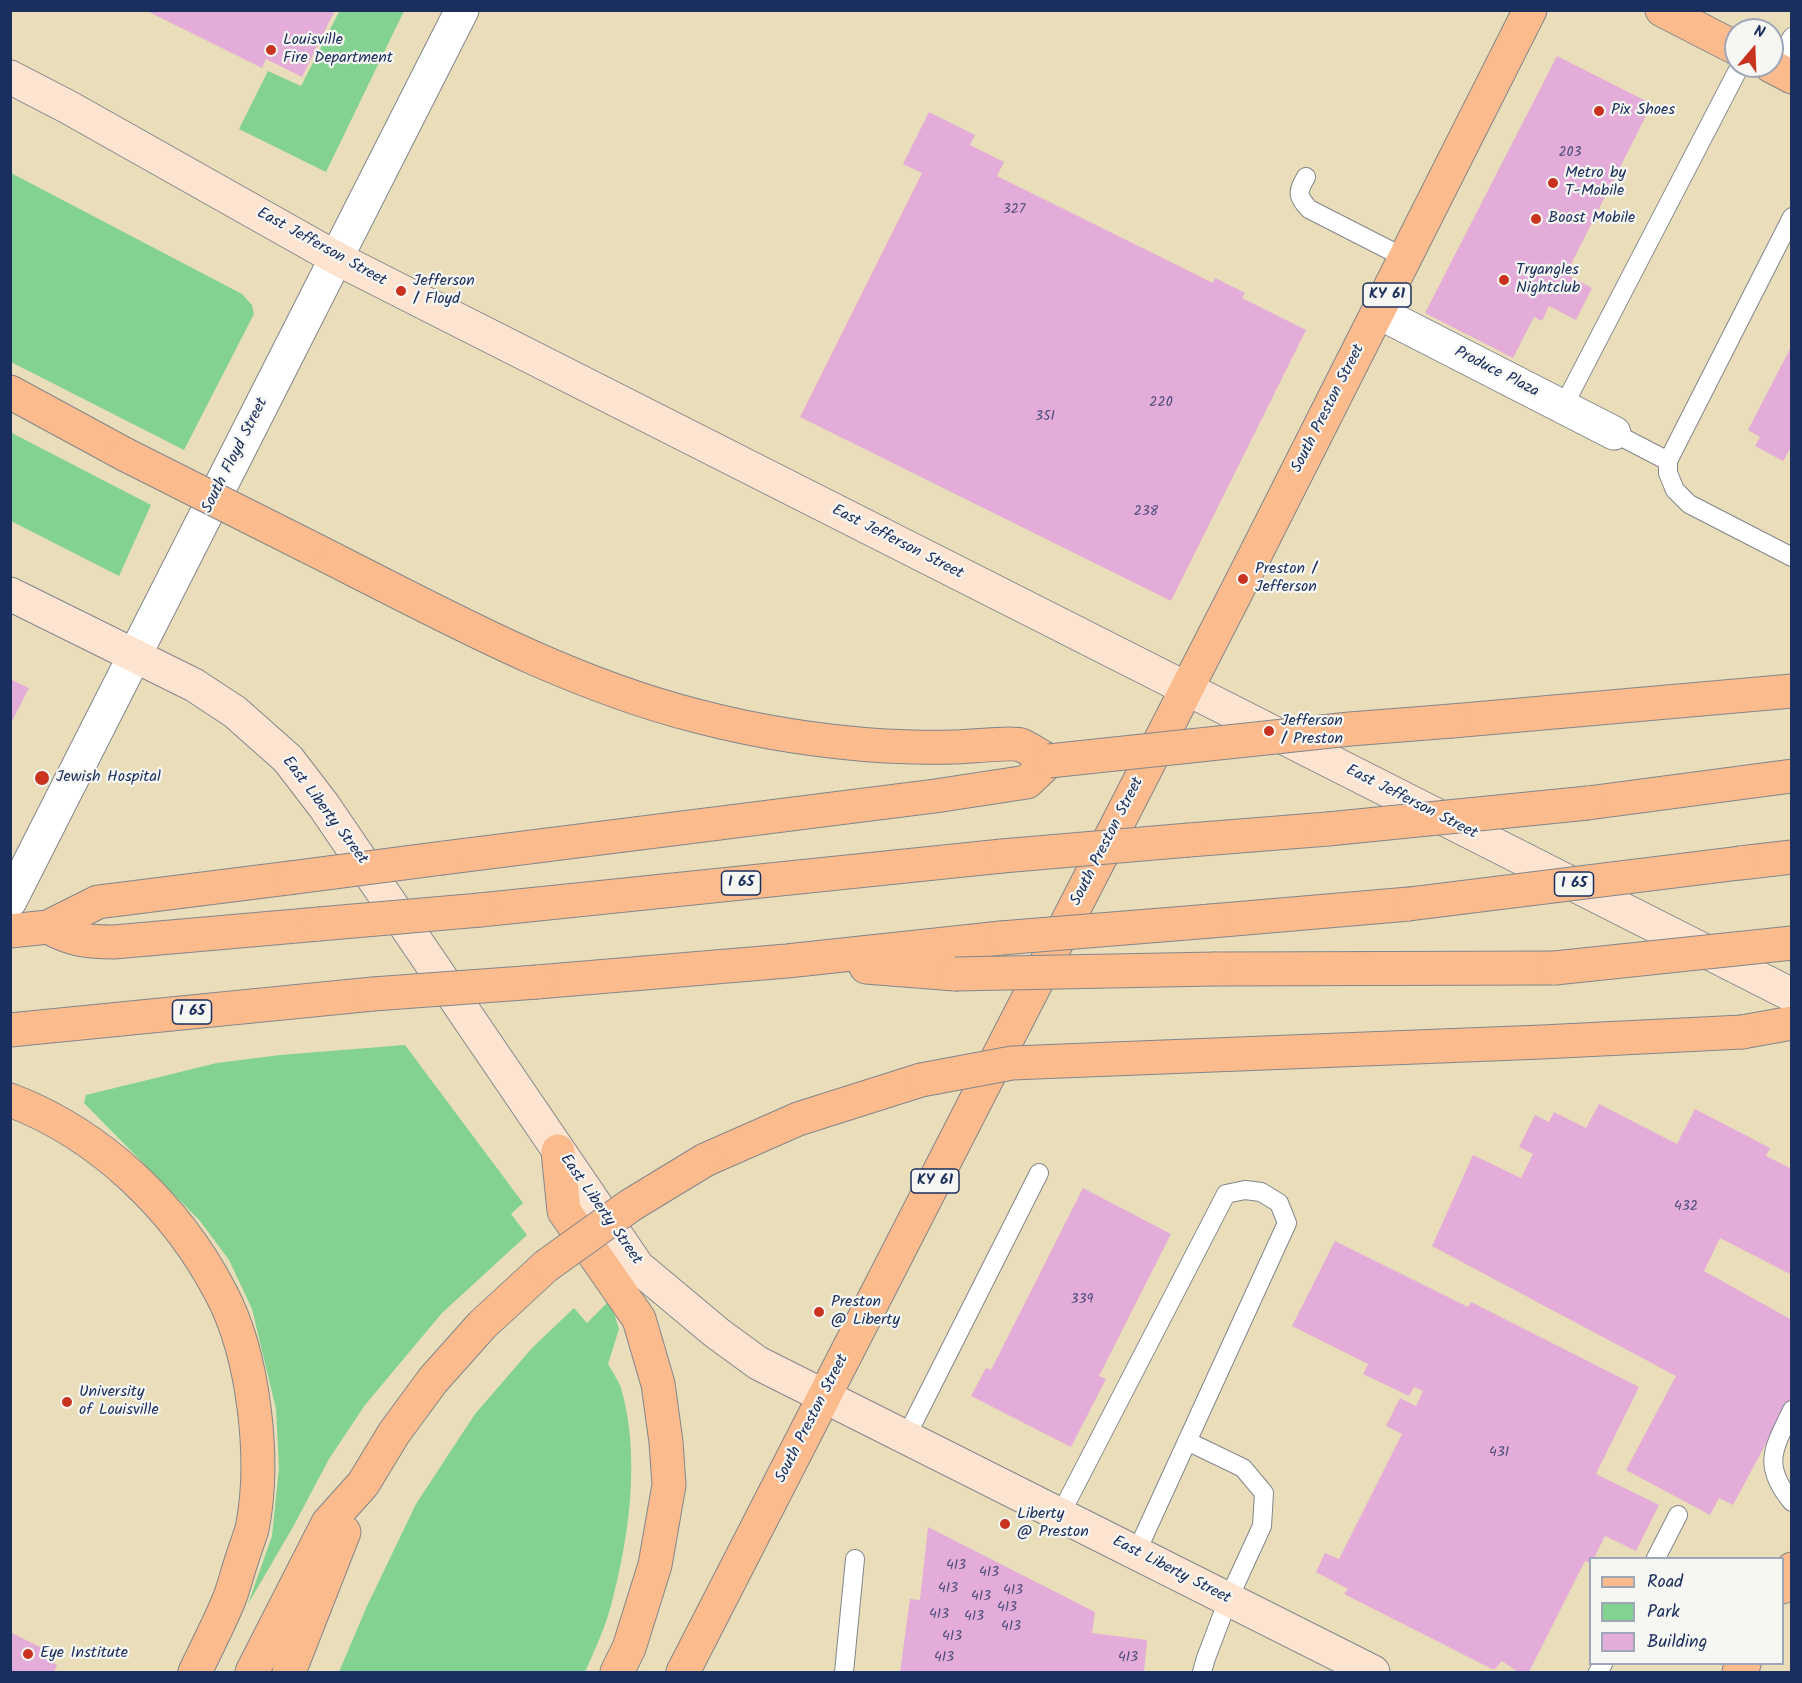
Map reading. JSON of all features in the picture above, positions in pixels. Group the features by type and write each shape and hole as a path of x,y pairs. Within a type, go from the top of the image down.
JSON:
{"main road":[{"name":"South Preston Street","path":"683,1672 1186,689 1530,10"},
{"path":"1662,10 1724,42"},
{"name":"East Jefferson Street","path":"10,77 68,107 336,258 1791,995"},
{"path":"10,392 126,455 521,652 584,679 665,707 698,717 751,728 885,746 952,747 1019,744 1048,761 1350,729 1791,691"},
{"name":"East Liberty Street","path":"10,594 194,685 235,712 288,759 331,816 638,1267 717,1333 758,1363 1373,1672"},
{"path":"48,927 98,902 879,803 1027,782 1048,761"},
{"name":"I 65","path":"10,931 48,927 63,936 89,942 114,942 480,910 1002,856 1328,829 1588,803 1791,776"},
{"name":"I 65","path":"10,1030 373,994 787,961 1001,938 1408,904 1791,857"},
{"path":"787,961 955,974 1215,969 1555,968 1791,943"},
{"path":"289,1672 363,1484 394,1433 433,1380 482,1325 546,1266 631,1205 705,1160 798,1119 921,1080 1012,1063 1530,1043 1742,1032 1791,1023"},
{"path":"10,1100 30,1107 74,1131 134,1178 183,1232 222,1294 236,1330 246,1364 256,1422 258,1473 252,1529 229,1601 195,1672"},
{"path":"558,1150 564,1211 639,1319 658,1384 666,1442 669,1485 655,1565 629,1648 617,1672"},
{"path":"252,1672 328,1523 363,1484"},
{"path":"1784,1583 1791,1569"}],"street":[{"name":"South Floyd Street","path":"10,901 462,10"},
{"name":"Produce Plaza","path":"1378,312 1614,433"}],"lane":[{"path":"1784,56 1791,37"},
{"path":"1563,407 1734,78"},
{"path":"1306,177 1299,190 1299,198 1310,209 1405,258"},
{"path":"1791,219 1668,461 1668,473 1675,490 1689,504 1791,557"},
{"path":"1614,433 1668,461"},
{"path":"906,1437 1039,1173"},
{"path":"1060,1515 1226,1194 1245,1190 1261,1192 1279,1203 1287,1223 1136,1553"},
{"path":"1791,1410 1775,1446 1772,1461 1782,1491 1791,1502"},
{"path":"1187,1441 1243,1468 1264,1492 1262,1526 1228,1600 1202,1672"},
{"path":"1657,1557 1678,1515"},
{"path":"844,1672 855,1559"}],"green space":[{"path":"340,10 404,11 326,172 239,129 268,71 301,86"},
{"path":"11,173 242,294 252,305 254,314 184,450 11,362"},
{"path":"10,432 151,505 119,576 11,521"},
{"path":"405,1045 523,1203 511,1214 527,1235 442,1313 365,1405 329,1459 248,1604 272,1536 279,1468 276,1409 252,1309 229,1260 200,1221 84,1103 86,1095 217,1063 280,1055"},
{"path":"610,1300 619,1329 608,1364 621,1388 627,1414 631,1470 630,1499 617,1583 602,1633 585,1672 339,1672 367,1606 416,1504 475,1414 532,1348 574,1308 587,1323"}],"building":[{"name":"Louisville Fire Department","path":"145,10 335,10 302,77 266,59 262,68"},
{"path":"1557,56 1652,104 1566,274 1592,288 1576,320 1549,306 1542,321 1534,317 1513,358 1425,313"},
{"path":"929,112 975,135 970,145 1004,162 997,176 1213,283 1215,278 1245,293 1242,298 1306,330 1171,601 800,417 922,173 903,164"},
{"path":"1792,345 1792,446 1783,461 1755,446 1760,437 1748,430"},
{"path":"10,679 29,688 10,725"},
{"path":"1599,1104 1677,1144 1695,1109 1770,1148 1766,1156 1792,1169 1792,1275 1720,1238 1704,1271 1792,1320 1792,1395 1733,1505 1719,1498 1710,1515 1626,1470 1676,1376 1432,1246 1473,1155 1521,1178 1533,1154 1519,1147 1535,1115 1549,1122 1554,1112 1586,1128"},
{"path":"1083,1188 1171,1234 1099,1376 1106,1379 1071,1447 971,1396 986,1368 991,1370"},
{"path":"1335,1241 1468,1307 1471,1302 1639,1387 1596,1474 1659,1505 1636,1551 1605,1536 1594,1557 1589,1557 1589,1563 1585,1561 1529,1672 1518,1672 1502,1661 1494,1670 1344,1594 1348,1589 1316,1572 1325,1553 1339,1559 1402,1434 1386,1426 1400,1398 1416,1406 1423,1391 1414,1387 1409,1396 1363,1374 1368,1364 1292,1326"},
{"path":"928,1527 1095,1612 1092,1633 1147,1640 1144,1672 900,1672 910,1599 920,1600"},
{"name":"Eye Institute","path":"10,1632 46,1650 43,1657 57,1665 54,1672 10,1672"}],"place":[{"name":"Louisville Fire Department","path":"271,50"},
{"name":"Pix Shoes","path":"1599,111"},
{"name":"Metro by T-Mobile","path":"1553,183"},
{"name":"Boost Mobile","path":"1536,219"},
{"name":"Tryangles Nightclub","path":"1504,280"},
{"name":"Jefferson / Floyd","path":"401,291"},
{"name":"Preston / Jefferson","path":"1243,579"},
{"name":"Jefferson / Preston","path":"1269,731"},
{"name":"Jewish Hospital","path":"42,778"},
{"name":"Preston @ Liberty","path":"819,1312"},
{"name":"University of Louisville","path":"67,1402"},
{"name":"Liberty @ Preston","path":"1005,1524"},
{"name":"Eye Institute","path":"28,1654"}]}
